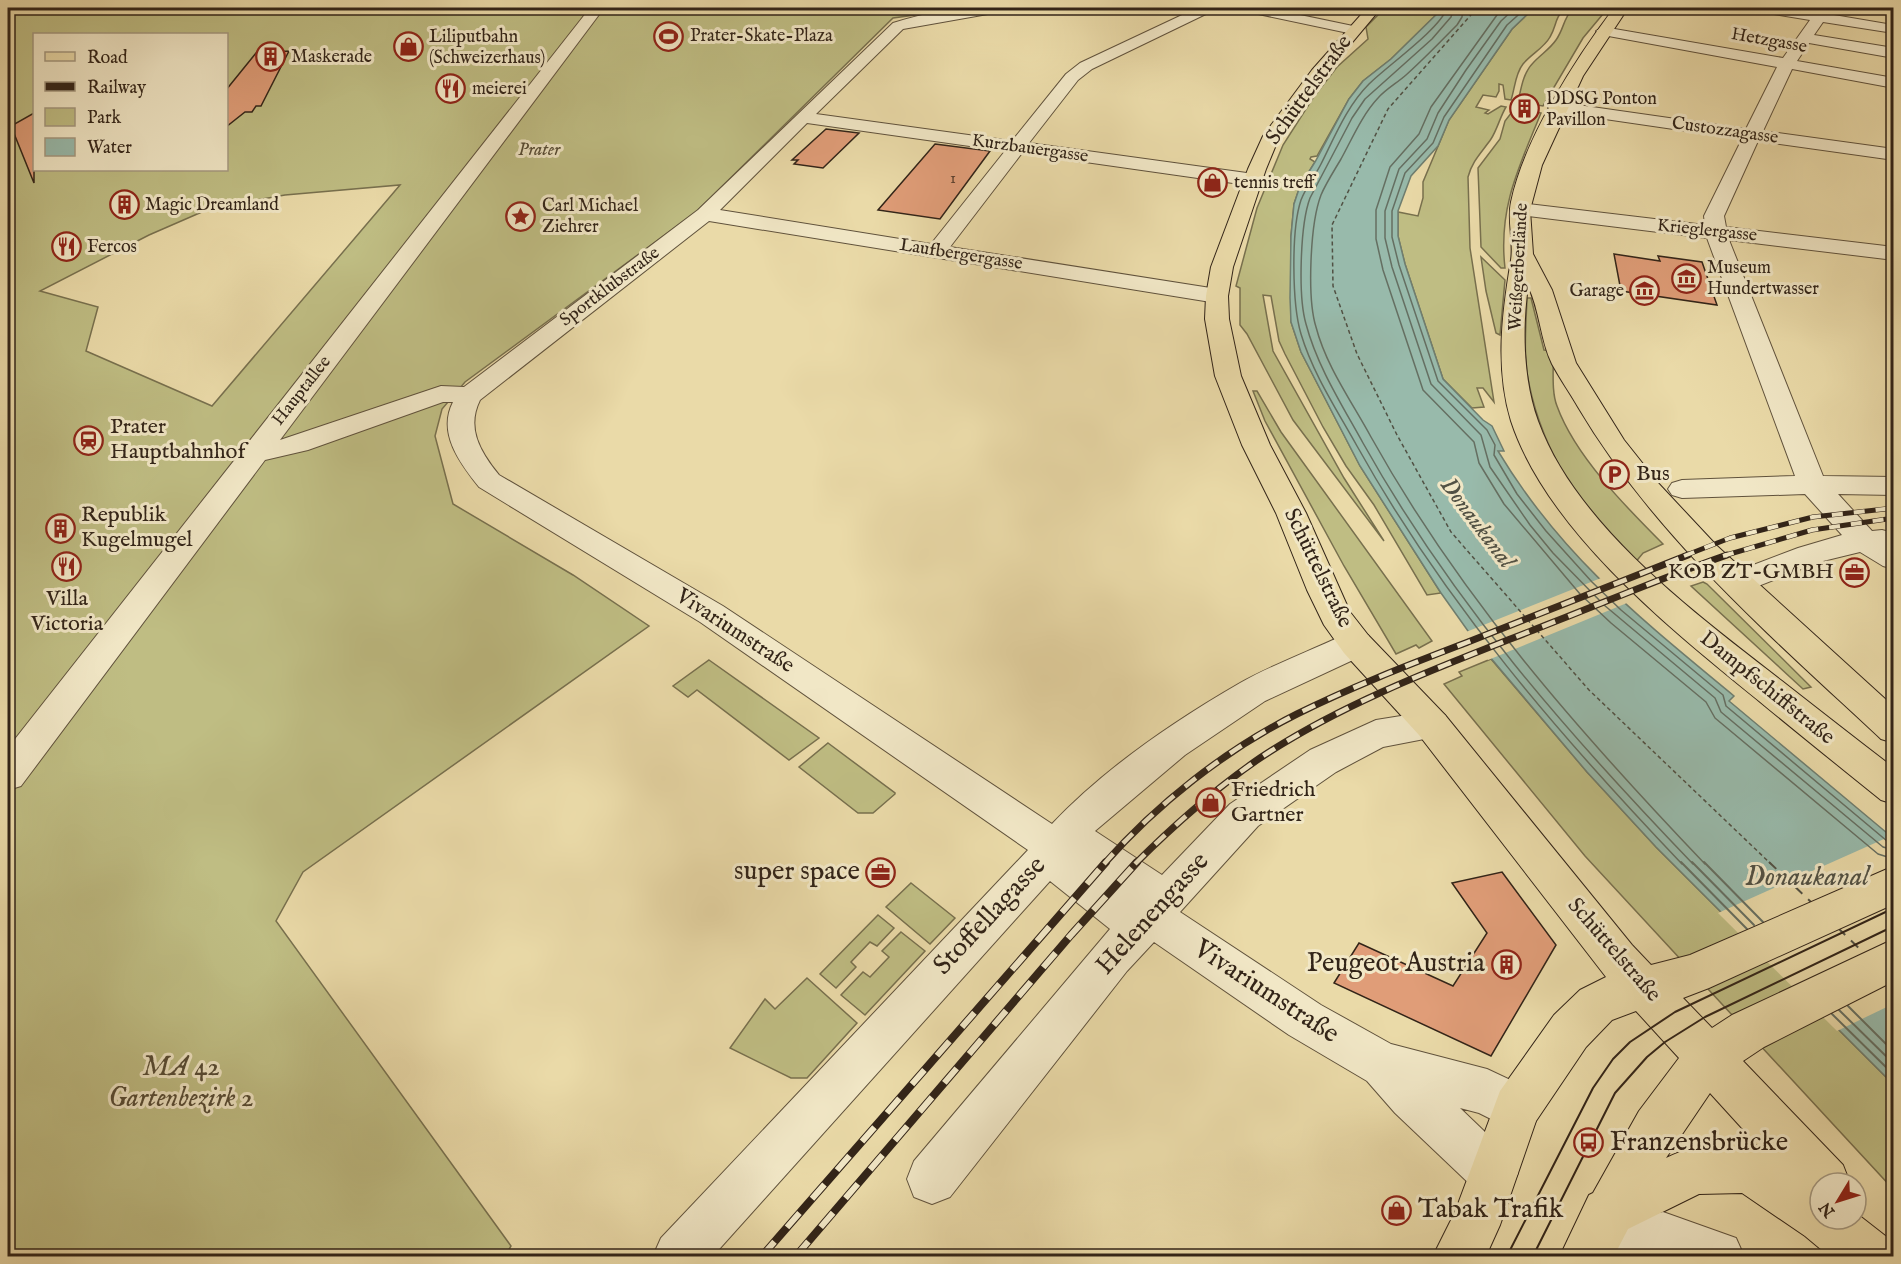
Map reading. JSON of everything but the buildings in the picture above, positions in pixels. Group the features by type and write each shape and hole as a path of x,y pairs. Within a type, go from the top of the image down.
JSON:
{"main road":[{"name":"Schüttelstraße","path":"1374,8 1353,30 1269,141 1222,267 1217,296 1217,319 1228,376 1256,445 1291,513 1336,617 1356,644 1431,725 1617,959 1814,1171"},
{"name":"Weißgerberlände","path":"1621,8 1603,31 1557,107 1532,166 1520,209 1518,229 1522,255 1516,284 1515,350 1518,394 1526,423 1541,457 1558,485 1608,547 1643,583"},
{"path":"1522,255 1540,290 1564,363 1602,426 1670,515 1738,583 1893,729"},
{"name":"Dampfschiffstraße","path":"1643,583 1680,617 1893,789"},
{"path":"1459,1257 1475,1225 1517,1108 1570,1031 1589,1012 1607,998 1694,974 1893,884"},
{"path":"1593,1242 1656,1128 1709,1056 1748,1031 1893,958"},
{"path":"1593,1242 1696,1169 1750,1169 1808,1208"},
{"path":"1868,1230 1892,1257"},
{"path":"1838,1231 1870,1257"}],"street":[{"name":"Hauptallee","path":"8,775 597,8"},
{"name":"Sportklubstraße","path":"470,395 705,214 898,26 999,8"},
{"path":"936,251 1072,77 1086,66 1207,8"},
{"path":"1249,8 1353,30"},
{"path":"1761,8 1822,12 1887,28"},
{"path":"1822,12 1782,72 1714,216 1716,233 1812,484 1863,540 1893,559"},
{"name":"Hetzgasse","path":"1603,31 1893,83"},
{"path":"1805,38 1893,52"},
{"name":"Custozzagasse","path":"1557,107 1893,154"},
{"name":"Kurzbauergasse","path":"805,118 1254,180"},
{"name":"Krieglergasse","path":"1520,209 1893,254"},
{"name":"Laufbergergasse","path":"705,214 1217,296"},
{"path":"253,455 309,441 441,394 470,395"},
{"name":"Vivariumstraße","path":"470,395 459,419 461,429 477,467 489,481 608,550 743,634 1054,846 1062,867 1127,916 1151,916 1305,1020 1383,1065 1487,1092 1517,1108"},
{"path":"1682,489 1812,484 1893,486"},
{"path":"1738,583 1802,558 1863,540 1893,539"},
{"name":"Stoffellagasse","path":"679,1257 1054,846 1089,811 1181,739 1253,692 1356,644"},
{"name":"Helenengasse","path":"932,1179 1112,957 1244,815 1323,761 1376,734 1431,725"},
{"name":"Vivariumstraße","path":"1383,1065 1412,1096 1493,1173"},
{"path":"1593,1242 1662,1238 1718,1257"}],"green space":[{"path":"8,8 968,8 893,18 696,212 465,382 442,409 435,436 453,504 573,575 649,626 303,872 276,921 511,1246 505,1256 8,1256","holes":["400,185 212,406 86,351 98,307 40,291 149,235 211,208 285,195"]},
{"path":"1385,8 1443,8 1391,59 1363,81 1349,99 1317,156 1310,159 1315,162 1300,186 1294,204 1291,236 1291,322 1301,352 1360,466 1441,593 1427,595 1374,505 1346,466 1323,427 1279,341 1271,296 1263,295 1273,351 1344,478 1384,541 1293,420 1240,325 1240,288 1236,286 1257,208 1283,145 1313,98 1337,67 1368,39 1366,27"},
{"path":"1534,8 1565,8 1559,15 1547,41 1520,68 1511,100 1505,99 1503,85 1499,84 1496,97 1483,95 1476,107 1489,110 1485,113 1488,114 1501,106 1506,107 1493,135 1475,161 1468,177 1470,248 1494,402 1483,388 1477,388 1484,407 1472,408 1443,379 1405,264 1398,236 1398,212 1418,216 1423,198 1423,182 1449,120 1512,29"},
{"path":"1573,8 1608,8 1583,38 1543,106 1518,102 1527,71 1556,40"},
{"path":"1515,108 1541,113 1512,188 1505,226 1505,268 1501,268 1481,247 1478,168 1500,139 1505,121"},
{"path":"1481,257 1505,280 1500,335 1496,333"},
{"path":"1527,298 1531,298 1544,350 1553,351 1554,393 1565,425 1603,480 1663,544 1643,553 1634,564 1599,524 1568,482 1545,436 1527,373 1525,341"},
{"path":"1253,391 1257,391 1281,432 1432,641 1419,648 1416,645 1396,654 1344,566 1265,421"},
{"path":"1703,582 1811,687 1803,689 1691,586"},
{"path":"1491,659 1587,772 1656,847 1893,1084 1893,1189 1585,856 1444,684 1462,676 1459,672"},
{"path":"709,660 819,738 789,760 697,690 688,697 673,686"},
{"path":"828,743 895,794 873,813 858,813 799,767"},
{"path":"911,883 955,918 930,944 886,907"},
{"path":"878,915 894,928 877,946 870,942 851,962 856,967 836,988 820,974"},
{"path":"901,932 925,951 865,1015 841,995 863,972 870,977 889,957 882,951"},
{"path":"807,978 857,1023 807,1078 791,1078 730,1048 765,999 775,1009"}],"water":[{"name":"Donaukanal","path":"1443,8 1534,8 1512,29 1449,120 1438,146 1411,176 1398,211 1398,236 1405,264 1443,379 1483,420 1492,426 1504,451 1498,451 1522,489 1548,523 1605,584 1734,696 1729,701 1893,838 1893,1084 1656,847 1587,772 1468,631 1360,466 1301,352 1291,322 1290,298 1291,236 1294,204 1300,186 1349,99 1363,81 1391,59"}],"pier":[{"path":"1601,578 1627,603 1488,660 1466,632"},
{"name":"Franzensbrücke","path":"1893,835 1893,1004 1837,1031 1718,913"}],"ferry route":[{"path":"1477,8 1388,109 1332,225 1333,286 1357,354 1397,435 1451,532 1589,690 1771,864"},
{"path":"1769,862 1811,902"},
{"path":"1838,928 1865,954"}],"tram line":[{"path":"1507,1256 1593,1088 1613,1059 1630,1042 1675,1012 1894,908"},
{"path":"1533,1256 1615,1093 1647,1057 1665,1042 1705,1017 1894,926"}],"railway":[{"path":"1684,556 1730,538 1813,517 1894,508"},
{"path":"1723,556 1812,530 1894,518"},
{"path":"1104,864 1146,820 1193,780 1270,728 1382,676 1688,555"},
{"path":"1136,863 1180,821 1227,782 1260,758 1327,719 1433,670 1727,555"},
{"path":"762,1256 1106,862"},
{"path":"796,1256 1071,935 1136,863"}],"place":[{"name":"Prater-Skate-Plaza","path":"669,36"},
{"name":"Liliputbahn (Schweizerhaus)","path":"408,47"},
{"name":"Maskerade","path":"270,57"},
{"name":"meierei","path":"451,89"},
{"name":"DDSG Ponton Pavillon","path":"1525,109"},
{"name":"tennis treff","path":"1213,183"},
{"name":"Magic Dreamland","path":"124,205"},
{"name":"Carl Michael Ziehrer","path":"521,216"},
{"name":"Fercos","path":"66,247"},
{"name":"Museum Hundertwasser","path":"1686,278"},
{"name":"Garage","path":"1645,291"},
{"name":"Prater Hauptbahnhof","path":"89,440"},
{"name":"Bus","path":"1615,474"},
{"name":"Republik Kugelmugel","path":"60,528"},
{"name":"Villa Victoria","path":"67,567"},
{"name":"KOB ZT-GMBH","path":"1855,572"},
{"name":"Friedrich Gartner","path":"1210,803"},
{"name":"super space","path":"881,872"},
{"name":"Peugeot Austria","path":"1506,964"},
{"name":"Franzensbrücke","path":"1589,1143"},
{"name":"Tabak Trafik","path":"1397,1210"}],"park label":[{"name":"Prater","path":"539,150"},
{"name":"MA 42 Gartenbezirk 2","path":"181,1084"}]}
